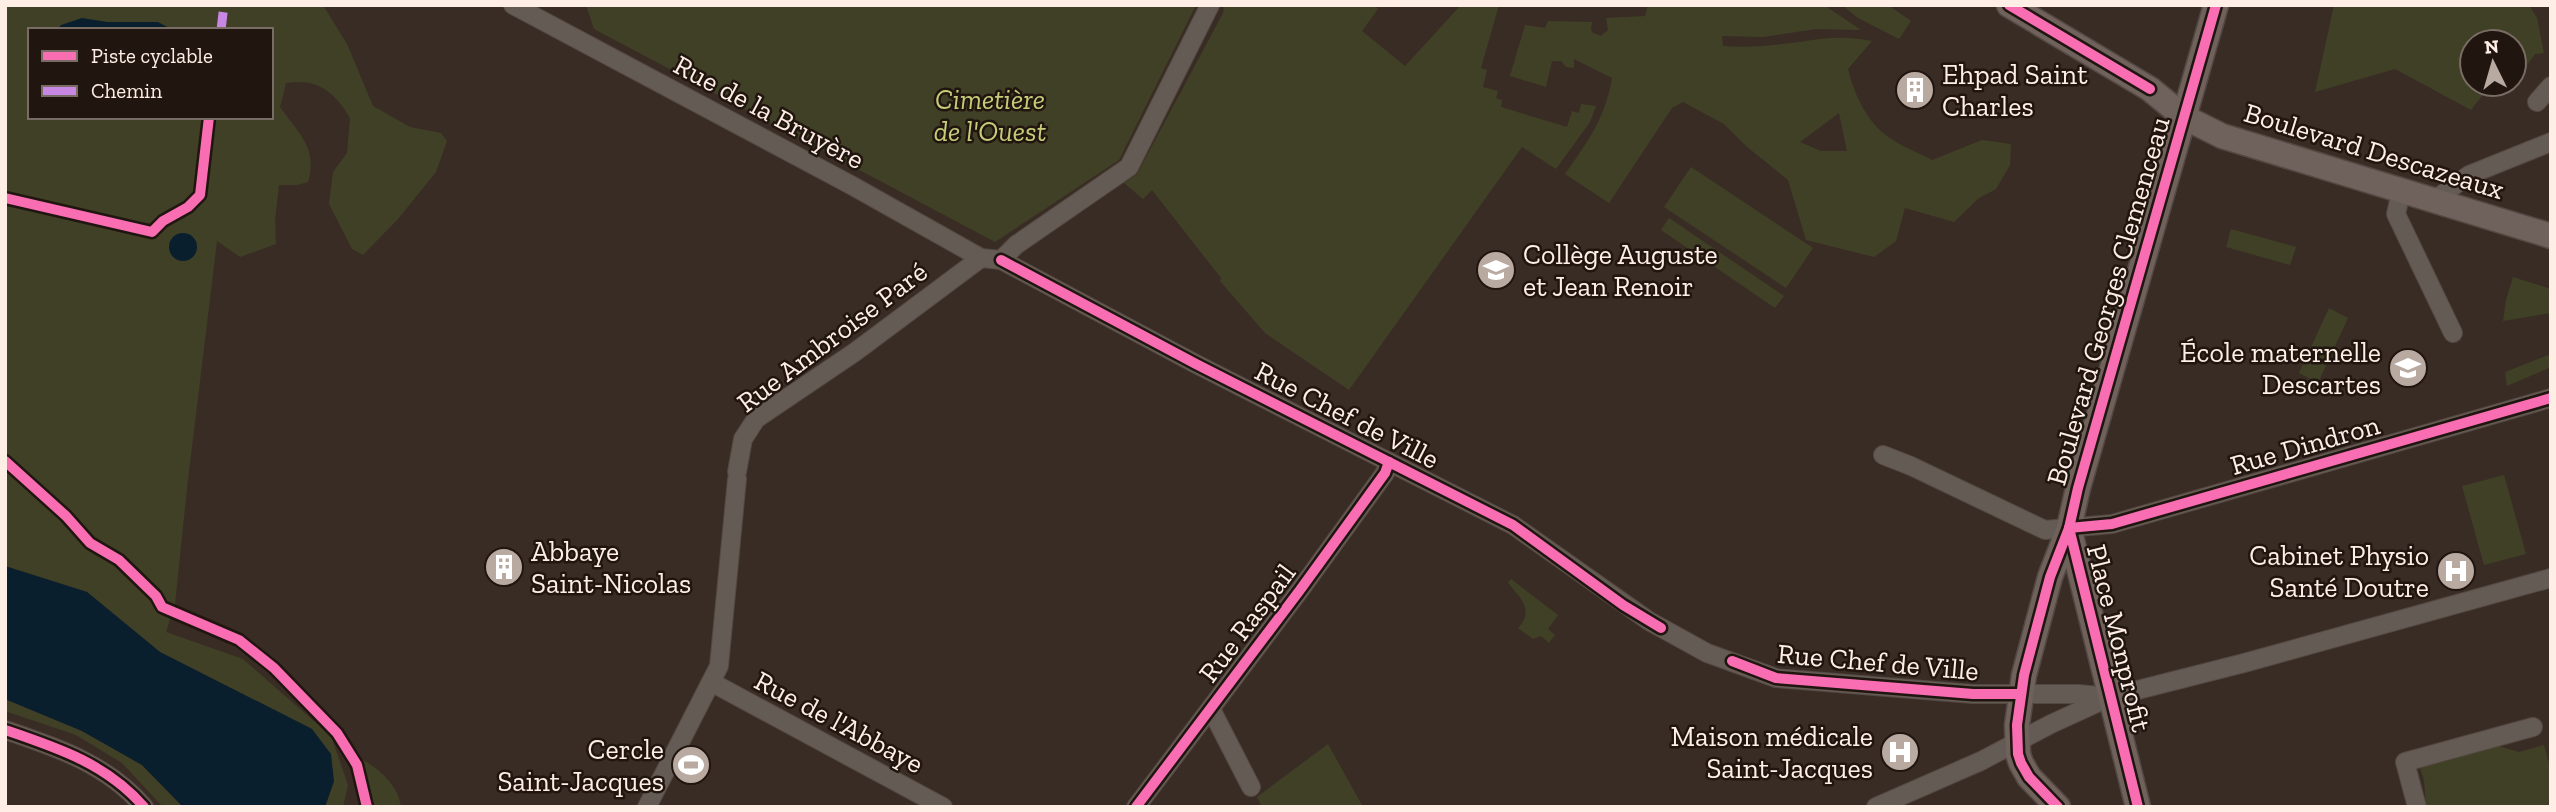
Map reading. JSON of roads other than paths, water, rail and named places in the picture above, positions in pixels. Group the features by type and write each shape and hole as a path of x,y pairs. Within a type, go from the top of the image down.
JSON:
{"main road":[{"name":"Boulevard Descazeaux","path":"2009,5 2150,89 2184,117 2222,136 2551,236"},
{"name":"Boulevard Georges Clemenceau","path":"2069,528 2078,488 2216,5"},
{"name":"Place Monprofit","path":"2058,807 2029,777 2018,754 2017,741 2024,674 2050,577 2069,528"},
{"name":"Place Monprofit","path":"2069,528 2138,807"}],"street":[{"name":"Rue de la Bruyère","path":"513,5 854,186 981,258 1002,260"},
{"path":"1002,260 1016,245 1129,167 1210,5"},
{"path":"2537,102 2551,86"},
{"path":"2433,201 2469,175 2551,142"},
{"path":"2401,192 2396,214 2453,333"},
{"name":"Rue Ambroise Paré","path":"648,807 720,659 737,475 743,439 756,419 855,352 981,258"},
{"name":"Rue Chef de Ville","path":"1002,260 1186,359 1513,525 1623,604 1680,639 1765,676 1973,694 2021,694"},
{"name":"Rue Dindron","path":"1883,455 2045,530 2069,528 2112,524 2551,398"},
{"name":"Rue Raspail","path":"1136,807 1316,569 1385,473 1389,462"},
{"path":"2110,697 2551,578"},
{"name":"Rue de l'Abbaye","path":"711,682 943,807"},
{"name":"Place Monprofit","path":"2021,694 2110,697"},
{"name":"Place Monprofit","path":"2017,741 2110,697"},
{"path":"1211,709 1251,787"},
{"path":"2417,807 2406,762 2533,727"},
{"path":"5,730 73,755 108,773 131,791 144,807"},
{"path":"1876,807 1973,764 2017,741"}],"water":[{"path":"82,18 107,22 158,22 169,28 59,28"},
{"path":"183,233 193,237 197,247 193,257 183,261 173,257 169,247 173,237"},
{"path":"5,566 87,592 160,652 312,729 331,754 334,781 325,807 183,807 142,765 82,731 5,699"}],"place":[{"name":"Ehpad Saint Charles","path":"1915,90"},
{"name":"Collège Auguste et Jean Renoir","path":"1496,270"},
{"name":"École maternelle Descartes","path":"2408,368"},
{"name":"Abbaye Saint-Nicolas","path":"504,567"},
{"name":"Cabinet Physio Santé Doutre","path":"2456,571"},
{"name":"Maison médicale Saint-Jacques","path":"1900,752"},
{"name":"Cercle Saint-Jacques","path":"691,765"}],"park label":[{"name":"Cimetière de l'Ouest","path":"990,115"}]}
